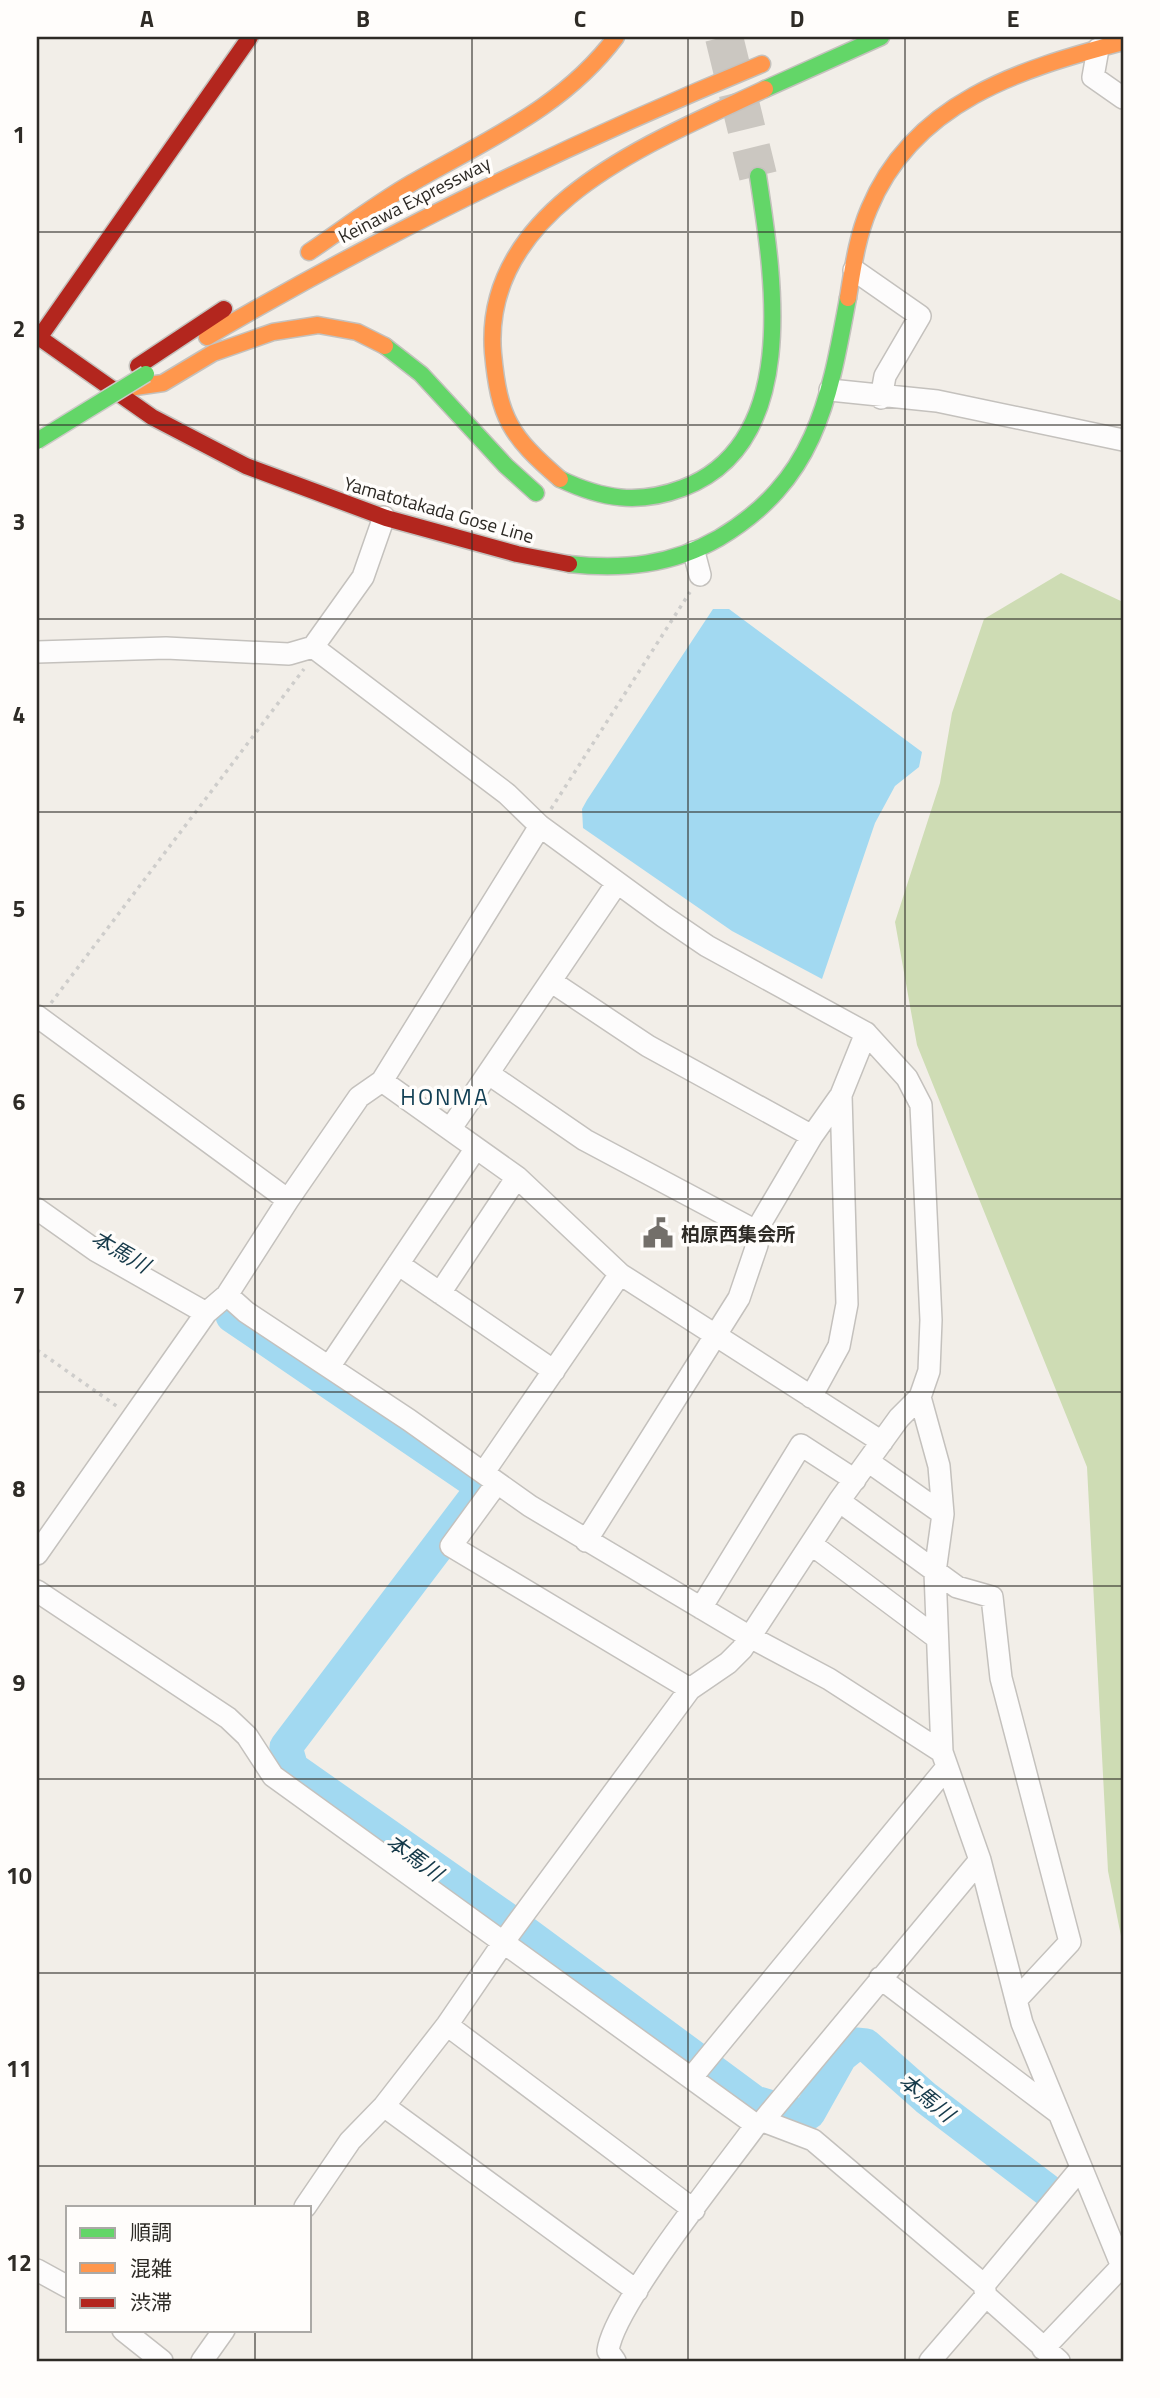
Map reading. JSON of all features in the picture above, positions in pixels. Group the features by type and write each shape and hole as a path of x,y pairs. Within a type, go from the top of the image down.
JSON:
{"main road":[{"path":"38,339 250,37"},
{"path":"296,261 409,185 554,99 583,77 616,37"},
{"path":"758,176 768,250 773,325 766,386 748,434 715,472 671,496 649,500 603,498 579,491 557,479 537,464 508,427 493,378 490,349 500,291 512,262 528,237 568,196 619,163 798,71 881,37"},
{"name":"Yamatotakada Gose Line","path":"38,339 98,381 192,440 292,486 384,517 508,554 574,566 635,564 694,552 749,520 793,474 814,436 831,390 854,270 869,210 887,174 925,128 953,104 979,90 1030,69 1123,42"},
{"name":"Keinawa Expressway","path":"37,441 121,389 142,370 414,221 582,140 780,56"},
{"path":"37,441 142,370 240,298"},
{"path":"121,389 163,383 212,353 282,329 312,324 359,332 391,348 420,370 501,463 551,503"}],"street":[{"path":"1098,49 1093,77 1123,98"},
{"path":"854,270 920,316 885,376 881,398"},
{"path":"831,390 881,398 937,401 1123,440"},
{"path":"37,652 166,648 289,654 313,648 363,577 384,517"},
{"path":"694,552 700,575"},
{"path":"306,2206 350,2141 384,2106 447,2025 512,1931 690,1689 727,1663 750,1637 839,1501 899,1418 920,1397 929,1371 931,1320 921,1105 907,1078 866,1033 707,946 540,826 507,794 313,648"},
{"path":"37,1554 216,1304 359,1097 382,1081 540,826"},
{"path":"451,1128 617,883"},
{"path":"552,982 648,1046 812,1136"},
{"path":"38,1017 288,1200"},
{"path":"586,1541 739,1298 757,1245 756,1231 812,1136 841,1095 866,1033"},
{"path":"489,1074 585,1140 756,1231"},
{"path":"382,1081 517,1177 621,1274 882,1442"},
{"path":"811,1397 839,1346 847,1304 841,1095"},
{"path":"328,1367 477,1148"},
{"path":"440,1293 517,1177"},
{"path":"37,1209 95,1250 216,1304 246,1312 586,1541 750,1637 829,1679 944,1760"},
{"path":"398,1265 554,1371"},
{"path":"621,1274 554,1371 451,1546 690,1689"},
{"path":"37,1591 228,1718 247,1736 273,1776 512,1931 700,2067 768,2114 813,2140 985,2290 1047,2356 1123,2267 1057,2112 1016,2000 979,1860 944,1760 935,1572 943,1514 939,1466 920,1397"},
{"path":"701,1608 802,1445 855,1480"},
{"path":"869,1462 943,1514"},
{"path":"839,1501 957,1587 992,1597 1001,1678 1070,1942 1016,2000"},
{"path":"811,1544 937,1638"},
{"path":"700,2067 944,1760"},
{"path":"615,2361 608,2351 609,2341 637,2291 694,2210 768,2114 979,1860"},
{"path":"880,1979 1057,2112"},
{"path":"447,2025 694,2210"},
{"path":"384,2106 637,2291"},
{"path":"930,2361 1081,2168"},
{"path":"37,2270 66,2286"},
{"path":"126,2332 162,2361"},
{"path":"202,2361 222,2332"}],"path":[{"path":"540,826 700,575"},
{"path":"38,1017 302,673 313,648"},
{"path":"37,1350 134,1418"}],"green space":[{"path":"1061,573 1123,602 1123,1946 1108,1871 1087,1467 917,1045 895,922 940,783 952,713 984,619"}],"water":[{"path":"713,609 729,609 922,752 919,767 895,786 875,823 822,979 732,931 583,828 582,809 587,800"}],"waterway":[{"name":"本馬川","path":"232,1316 483,1487 286,1747 292,1768 507,1919 755,2102 803,2116 809,2113 841,2056 856,2044 866,2045 926,2098 1047,2190"}],"tunnel":[{"path":"724,37 758,176"}],"traffic: fast":[{"path":"765,89 881,37"},
{"path":"560,479 606,495 651,497 683,488 721,466 747,434 763,395 771,352 769,260 758,176"},
{"path":"569,564 628,566 665,560 719,538 752,515 777,491 797,464 813,435 833,371 848,298"},
{"path":"385,346 421,374 506,466 536,493"},
{"path":"37,441 146,374"}],"traffic: slow":[{"path":"309,252 399,191 495,137 548,103 595,62 616,37"},
{"path":"848,298 858,242 869,209 888,172 913,142 942,116 1009,78 1046,64 1123,42"},
{"path":"207,337 342,261 480,191 620,125 762,64"},
{"path":"560,479 518,437 499,394 493,353 497,302 515,257 545,218 584,185 628,156 675,131 765,89"},
{"path":"121,389 163,383 213,353 273,332 318,325 357,332 385,346"}],"traffic: jam":[{"path":"39,338 250,37"},
{"path":"138,366 224,309"},
{"path":"37,336 152,417 246,466 386,518 517,554 569,564"}],"place":[{"name":"柏原西集会所","path":"658,1233"}],"district":[{"name":"HONMA","path":"445,1096"}]}
